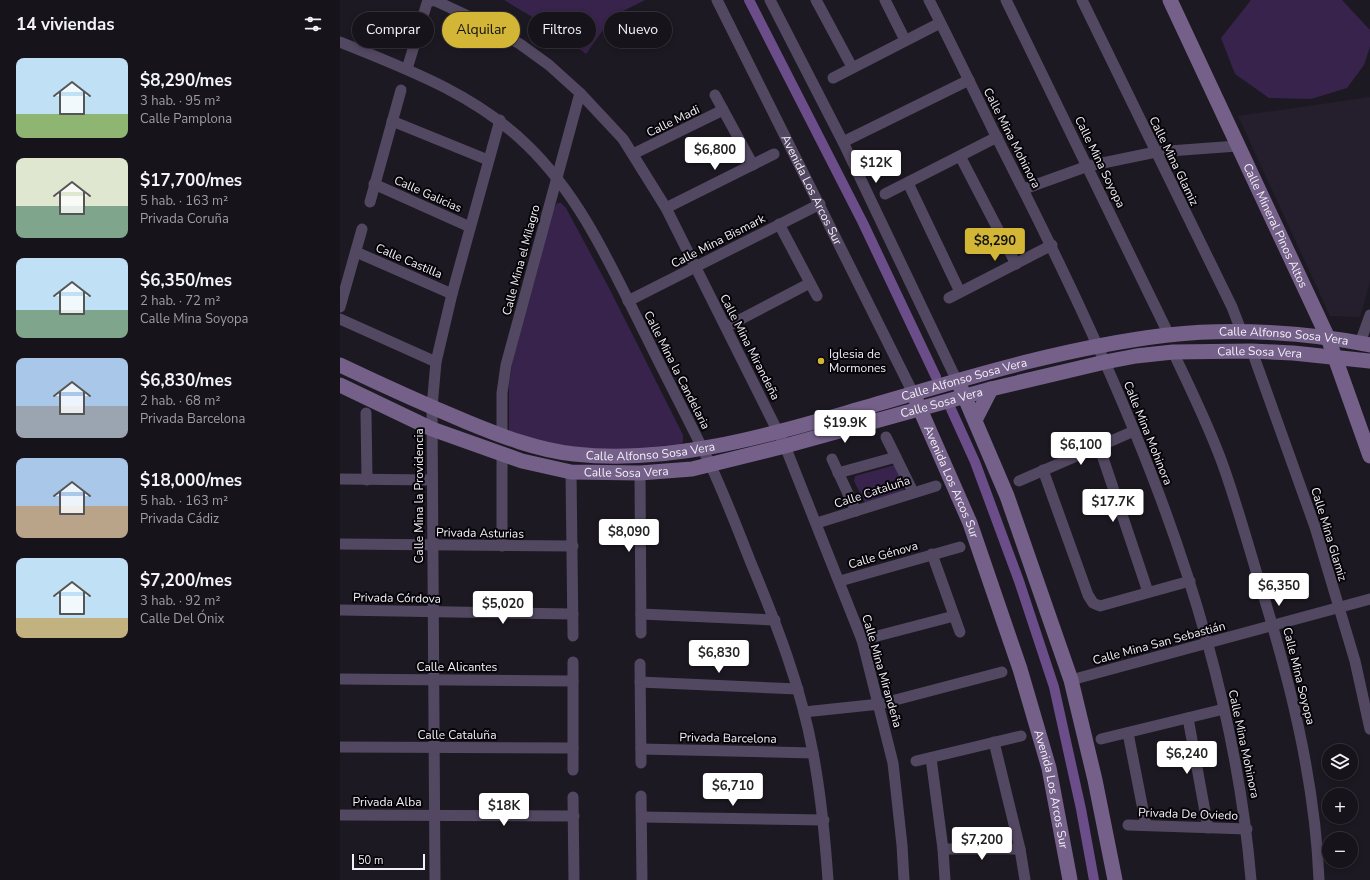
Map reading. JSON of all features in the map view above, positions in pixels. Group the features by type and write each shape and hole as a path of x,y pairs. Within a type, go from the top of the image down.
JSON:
{"main road":[{"name":"Calle Mineral Pinos Altos","path":"1170,0 1328,338 1366,434 1370,456"},
{"name":"Calle Alfonso Sosa Vera","path":"340,366 502,436 574,454 611,456 657,454 702,449 778,431 1019,364 1098,347 1169,335 1242,333 1328,338 1365,344"},
{"name":"Calle Sosa Vera","path":"340,385 432,428 502,454 541,466 571,472 640,474 692,469 785,446 965,395 1105,362 1173,352 1252,351 1370,361"},
{"path":"957,380 965,395 1007,496 1071,680 1095,780 1115,880"},
{"path":"975,420 991,389"},
{"name":"Avenida Los Arcos Sur","path":"913,393 970,523 1020,669 1049,768 1070,880"}],"street":[{"name":"Calle Mina Mirandeña","path":"407,69 427,3 435,0 520,44 549,65 580,94 623,139 633,154 666,208 778,431 840,581 862,640 880,704 893,763 902,845 904,880"},
{"name":"Avenida Los Arcos Sur","path":"717,0 913,393"},
{"path":"770,0 843,142 957,380"},
{"path":"816,0 852,67"},
{"path":"885,0 905,40"},
{"name":"Calle Mina Mohinora","path":"929,0 1052,245 1105,362 1134,431 1190,581 1209,643 1238,769 1247,829 1251,880"},
{"name":"Calle Mina Soyopa","path":"1006,0 1169,335"},
{"name":"Calle Mina Glamiz","path":"1082,0 1232,308 1242,333"},
{"path":"833,78 940,23"},
{"name":"Calle Mina la Candelaria","path":"340,42 407,69 475,103 500,120 528,146 557,177 597,236 710,464 775,620 798,689 813,753 824,820 828,880"},
{"path":"843,142 969,80"},
{"name":"Calle Galicias","path":"370,202 401,90"},
{"name":"Calle Mina el Milagro","path":"502,436 502,393 506,365 580,94"},
{"path":"715,95 753,165"},
{"name":"Calle Madi","path":"633,154 723,110"},
{"path":"392,120 488,160"},
{"name":"Calle Mina la Providencia","path":"436,880 432,407 436,362 452,294 500,120"},
{"path":"885,194 997,137"},
{"path":"1024,189 1088,166 1156,152 1237,146"},
{"path":"666,208 774,154"},
{"path":"960,156 1016,264"},
{"path":"908,183 960,292"},
{"name":"Calle Galicias","path":"374,184 470,227"},
{"name":"Calle Mina Bismark","path":"628,301 820,204"},
{"path":"779,224 817,296"},
{"name":"Calle Castilla","path":"340,307 362,229"},
{"path":"949,298 1052,245"},
{"name":"Calle Castilla","path":"356,252 452,294"},
{"path":"726,327 810,283"},
{"path":"1365,344 1370,315"},
{"path":"340,319 436,362"},
{"name":"Calle Mina Glamiz","path":"1252,351 1315,527 1355,661 1370,729"},
{"name":"Calle Mina Soyopa","path":"1173,352 1203,415 1224,468 1273,625 1297,718 1310,784 1318,848 1319,880"},
{"path":"366,413 367,480"},
{"path":"1019,480 1134,431"},
{"path":"886,437 913,492"},
{"path":"1099,446 1148,592"},
{"path":"502,454 502,546"},
{"path":"838,473 896,457"},
{"path":"832,459 856,511"},
{"path":"1043,470 1088,595 1093,603 1100,606 1190,581"},
{"path":"571,472 573,636"},
{"path":"640,474 641,633"},
{"path":"340,479 432,480"},
{"name":"Calle Cataluña","path":"817,523 936,486"},
{"name":"Privada Asturias","path":"340,544 572,546"},
{"name":"Calle Génova","path":"840,581 960,547"},
{"name":"Calle Génova","path":"932,554 960,632"},
{"name":"Calle Mina San Sebastián","path":"1071,680 1370,599"},
{"name":"Privada Córdova","path":"340,610 573,614"},
{"path":"641,614 775,620"},
{"path":"862,640 954,616"},
{"path":"573,662 573,770"},
{"path":"640,664 641,763"},
{"path":"804,712 880,704 1002,672"},
{"name":"Calle Alicantes","path":"340,679 573,681"},
{"path":"640,682 798,689"},
{"path":"1101,739 1224,709"},
{"path":"1188,718 1208,828"},
{"path":"1128,733 1146,825"},
{"path":"916,761 1020,736"},
{"path":"994,742 1020,849 1025,880"},
{"name":"Calle Cataluña","path":"340,747 573,748"},
{"name":"Privada Barcelona","path":"642,750 813,753"},
{"path":"931,758 943,850 945,880"},
{"path":"641,796 642,880"},
{"path":"573,797 574,880"},
{"name":"Privada Alba","path":"340,815 574,816"},
{"path":"642,817 824,820"},
{"name":"Privada De Oviedo","path":"1128,825 1247,829"},
{"path":"943,850 1020,849"}],"shaded area":[{"path":"504,0 645,0 621,12 604,12 604,29 596,40 596,12 528,12 528,14"},
{"path":"1251,0 1342,0 1370,30 1370,47 1364,65 1347,88 1311,99 1269,98 1235,74 1221,38"},
{"path":"578,48 590,48 586,54"},
{"path":"1370,97 1370,282 1360,317 1330,316 1238,116"},
{"path":"557,203 561,203 566,208 609,288 683,435 683,442 680,444 620,449 590,449 547,444 509,435 509,384 513,357 553,211"},
{"path":"895,465 904,491 866,505 854,481 855,476"}],"waterway":[{"path":"749,0 863,223 936,377"},
{"path":"951,409 975,462 1019,581 1054,687 1081,809 1094,880"}],"place":[{"name":"Iglesia de Mormones","path":"821,361"}]}
